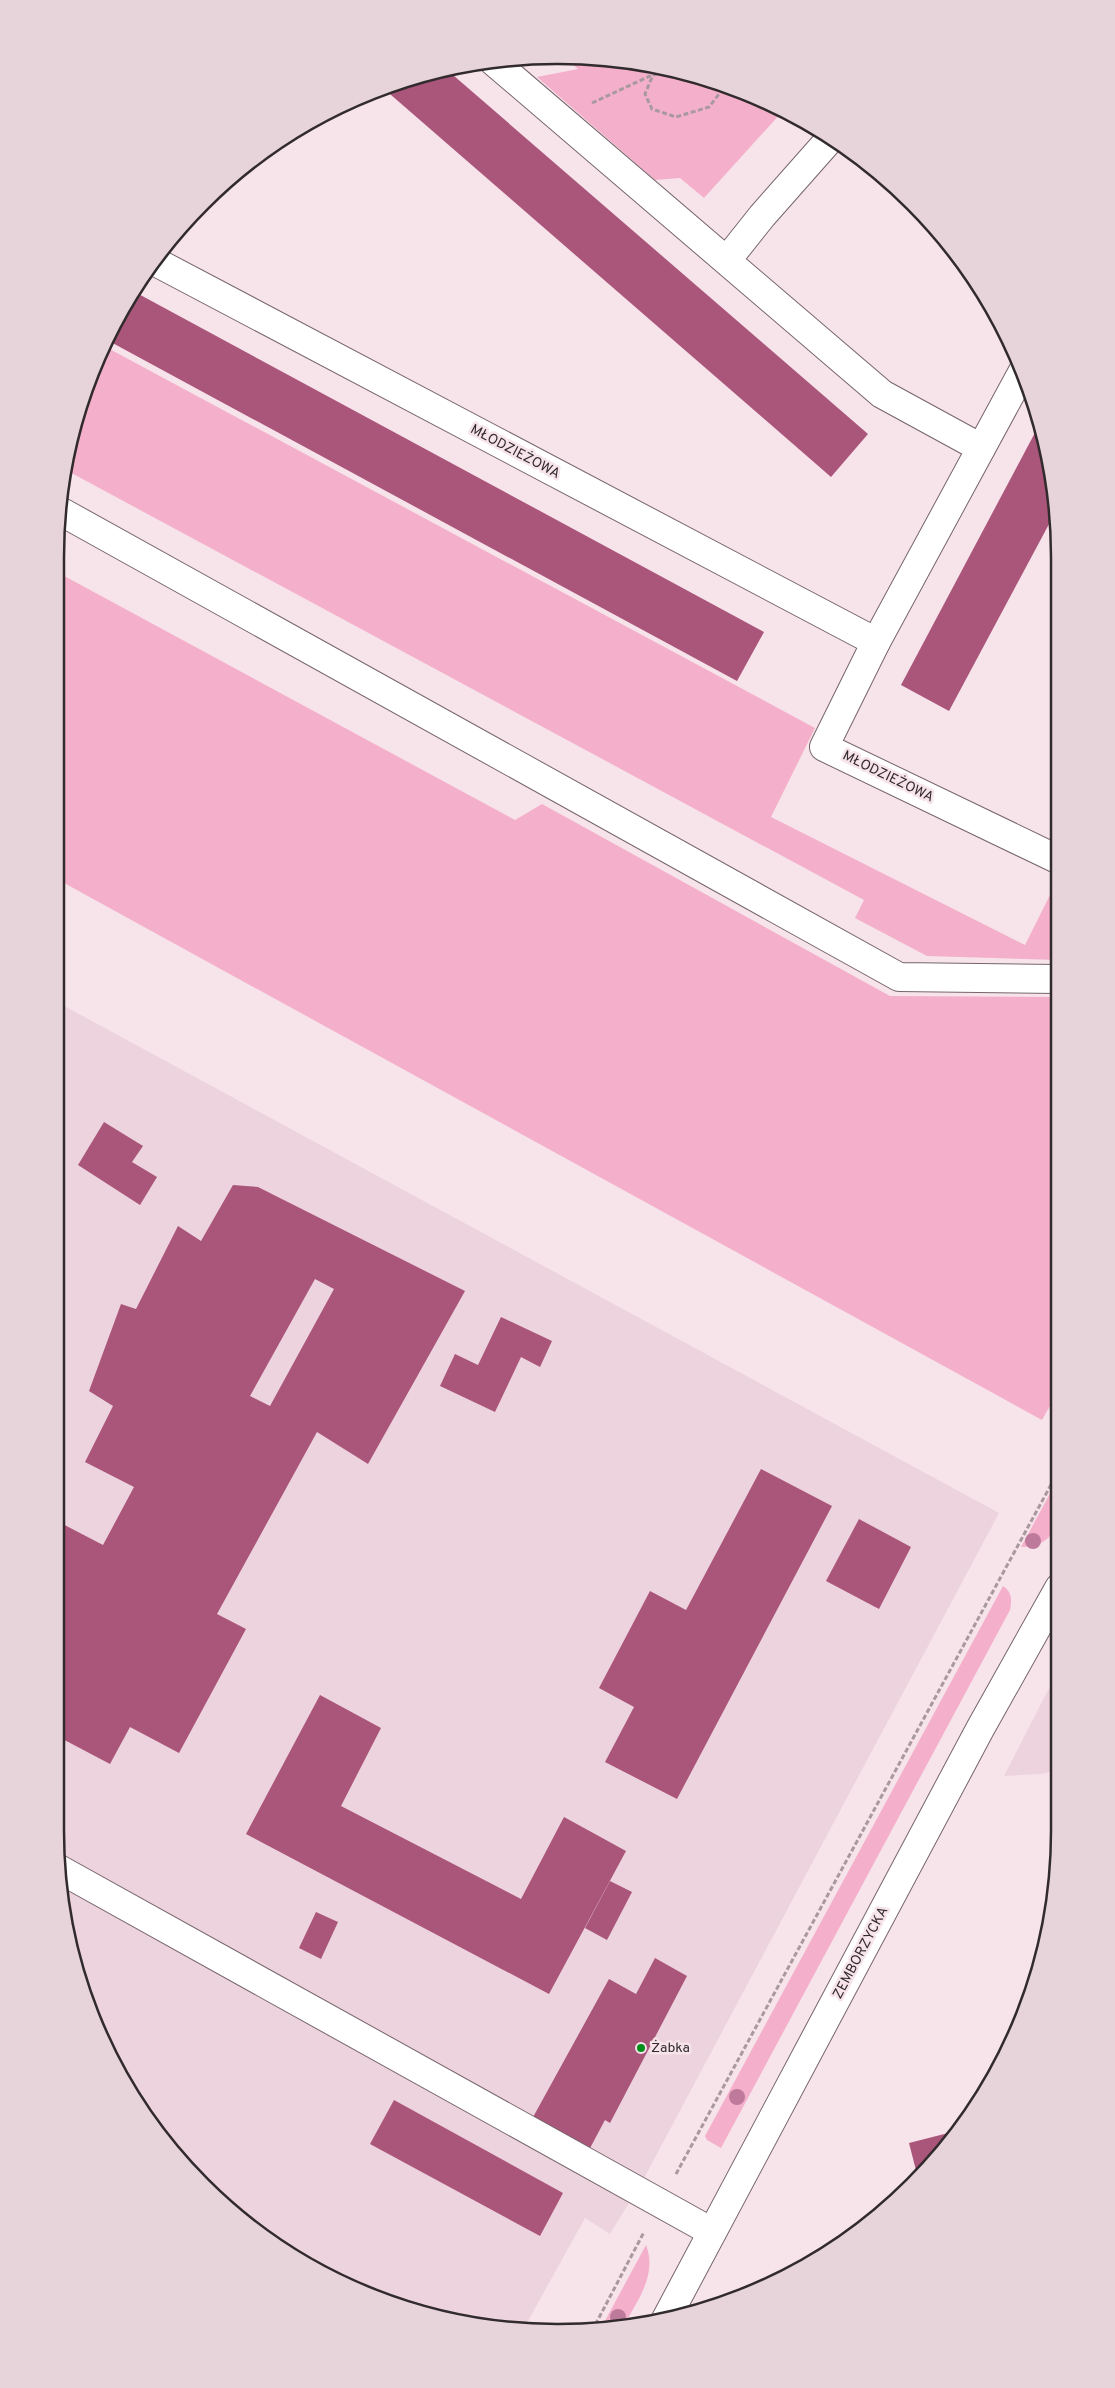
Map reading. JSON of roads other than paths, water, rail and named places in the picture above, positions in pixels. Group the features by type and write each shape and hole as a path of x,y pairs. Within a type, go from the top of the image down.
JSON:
{"street":[{"path":"500,67 882,394 981,448"},
{"path":"727,260 762,216 826,143"},
{"name":"MŁODZIEŻOWA","path":"161,264 876,642"},
{"name":"MŁODZIEŻOWA","path":"1018,380 876,642 824,747 1051,856"},
{"path":"66,515 899,977 1051,979"},
{"name":"ZEMBORZYCKA","path":"670,2311 980,1730 1051,1602"},
{"path":"66,1873 712,2232"}],"place":[{"name":"Żabka","path":"641,2048"}]}
